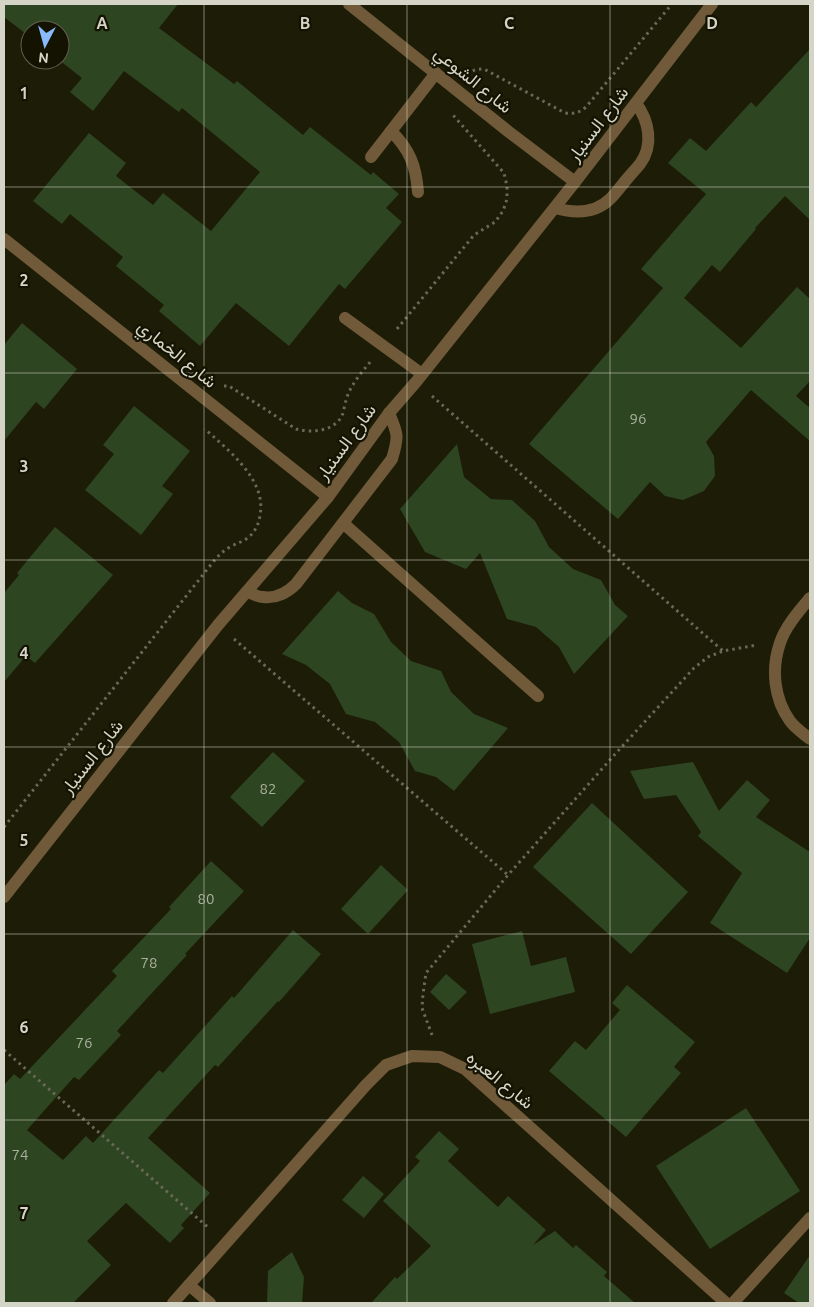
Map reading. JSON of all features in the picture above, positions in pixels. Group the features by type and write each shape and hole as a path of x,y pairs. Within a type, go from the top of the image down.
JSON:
{"street":[{"name":"شارع الشوعي","path":"349,4 575,182"},
{"name":"شارع السنيار","path":"4,897 218,625 328,497 389,413 555,208 712,4"},
{"path":"371,157 436,73"},
{"path":"555,208 577,212 599,206 608,201 641,163 648,146 648,135 642,113 636,103"},
{"path":"391,131 409,154 414,166 418,192"},
{"name":"شارع الخماري","path":"4,239 328,497"},
{"path":"346,318 383,346 419,378"},
{"path":"248,592 263,598 274,597 291,589 296,584 392,459 398,434 389,413"},
{"path":"343,523 538,696"},
{"path":"810,598 794,618 780,642 774,669 778,697 790,722 810,739"},
{"name":"شارع العبره","path":"173,1303 366,1085 386,1065 412,1056 440,1057 465,1069 726,1303"},
{"path":"733,1303 810,1218"},
{"path":"189,1285 210,1303"}],"path":[{"path":"4,827 220,553 246,539 258,524 261,512 260,499 252,476 202,426 199,417 200,408 212,391 217,387 229,386 296,429 307,432 317,431 334,424 341,417 347,396 356,379 474,235 495,222 503,211 507,199 508,186 504,173 451,112 450,95 454,88 468,73 473,70 484,69 565,113 580,112 672,4"},
{"path":"419,378 723,651"},
{"path":"218,625 508,875"},
{"path":"440,1057 422,1008 426,973 508,875 616,752 694,668 708,657 723,651 780,642"},
{"path":"4,1050 226,1243"}],"building":[{"path":"4,4 178,4 159,28 234,84 237,81 303,135 310,127 371,175 373,172 399,194 386,208 402,222 345,289 339,284 289,346 236,303 200,346 159,311 164,305 116,266 123,257 70,214 62,224 33,201 89,133 126,163 116,176 153,205 163,193 211,231 260,172 182,108 179,112 124,71 93,111 70,92 82,78 70,69 70,20 20,20 20,29 4,17"},
{"path":"810,49 810,220 785,196 755,228 720,272 712,265 684,298 741,348 797,287 810,299 810,381 796,396 810,408 810,441 751,390 706,442 714,456 715,476 704,491 683,500 665,496 650,482 618,519 529,444 663,288 641,269 706,194 668,163 690,138 706,151 751,102 756,107"},
{"path":"22,323 77,369 44,409 36,402 4,441 4,345"},
{"path":"134,406 190,451 162,486 173,494 141,535 85,490 114,454 103,445"},
{"path":"457,444 464,477 491,499 512,500 535,521 549,547 573,569 601,580 615,605 628,616 574,674 559,647 536,627 507,619 480,553 466,569 425,552 400,509"},
{"path":"55,527 113,575 35,663 26,656 4,682 4,593 19,575 17,573"},
{"path":"338,591 352,603 374,614 391,642 411,661 441,671 451,692 474,714 508,728 454,791 436,777 415,771 399,742 375,722 346,714 330,684 306,665 282,654"},
{"path":"273,752 305,781 262,827 230,797"},
{"path":"693,762 719,811 747,780 770,800 756,817 810,852 810,938 787,973 710,923 742,873 698,836 701,832 676,795 644,799 630,771"},
{"path":"592,803 688,892 631,954 533,867"},
{"path":"211,861 244,891 117,1031 121,1035 79,1080 74,1077 27,1130 63,1160 86,1136 93,1143 159,1070 163,1073 232,996 234,998 293,930 321,954 218,1067 215,1065 148,1138 210,1193 181,1225 184,1228 170,1243 126,1203 87,1241 111,1265 73,1303 4,1303 4,1085 14,1074 20,1079 117,976 112,971 171,909 169,907"},
{"path":"381,865 408,890 368,934 341,909"},
{"path":"522,931 531,966 566,957 575,992 490,1014 472,944"},
{"path":"446,974 467,992 449,1010 430,992"},
{"path":"627,985 695,1042 674,1067 681,1073 626,1137 549,1071 575,1041 586,1050 620,1010 612,1003"},
{"path":"746,1108 800,1191 710,1249 656,1166"},
{"path":"439,1131 459,1149 448,1161 498,1207 508,1196 546,1230 533,1245 555,1231 573,1248 576,1245 607,1272 604,1276 635,1303 371,1303 395,1277 397,1279 431,1246 383,1201 420,1161 415,1157"},
{"path":"363,1176 384,1194 364,1218 342,1200"},
{"path":"292,1252 304,1277 302,1303 267,1303 268,1271"},
{"path":"810,1255 810,1303 799,1303 784,1293"}]}
